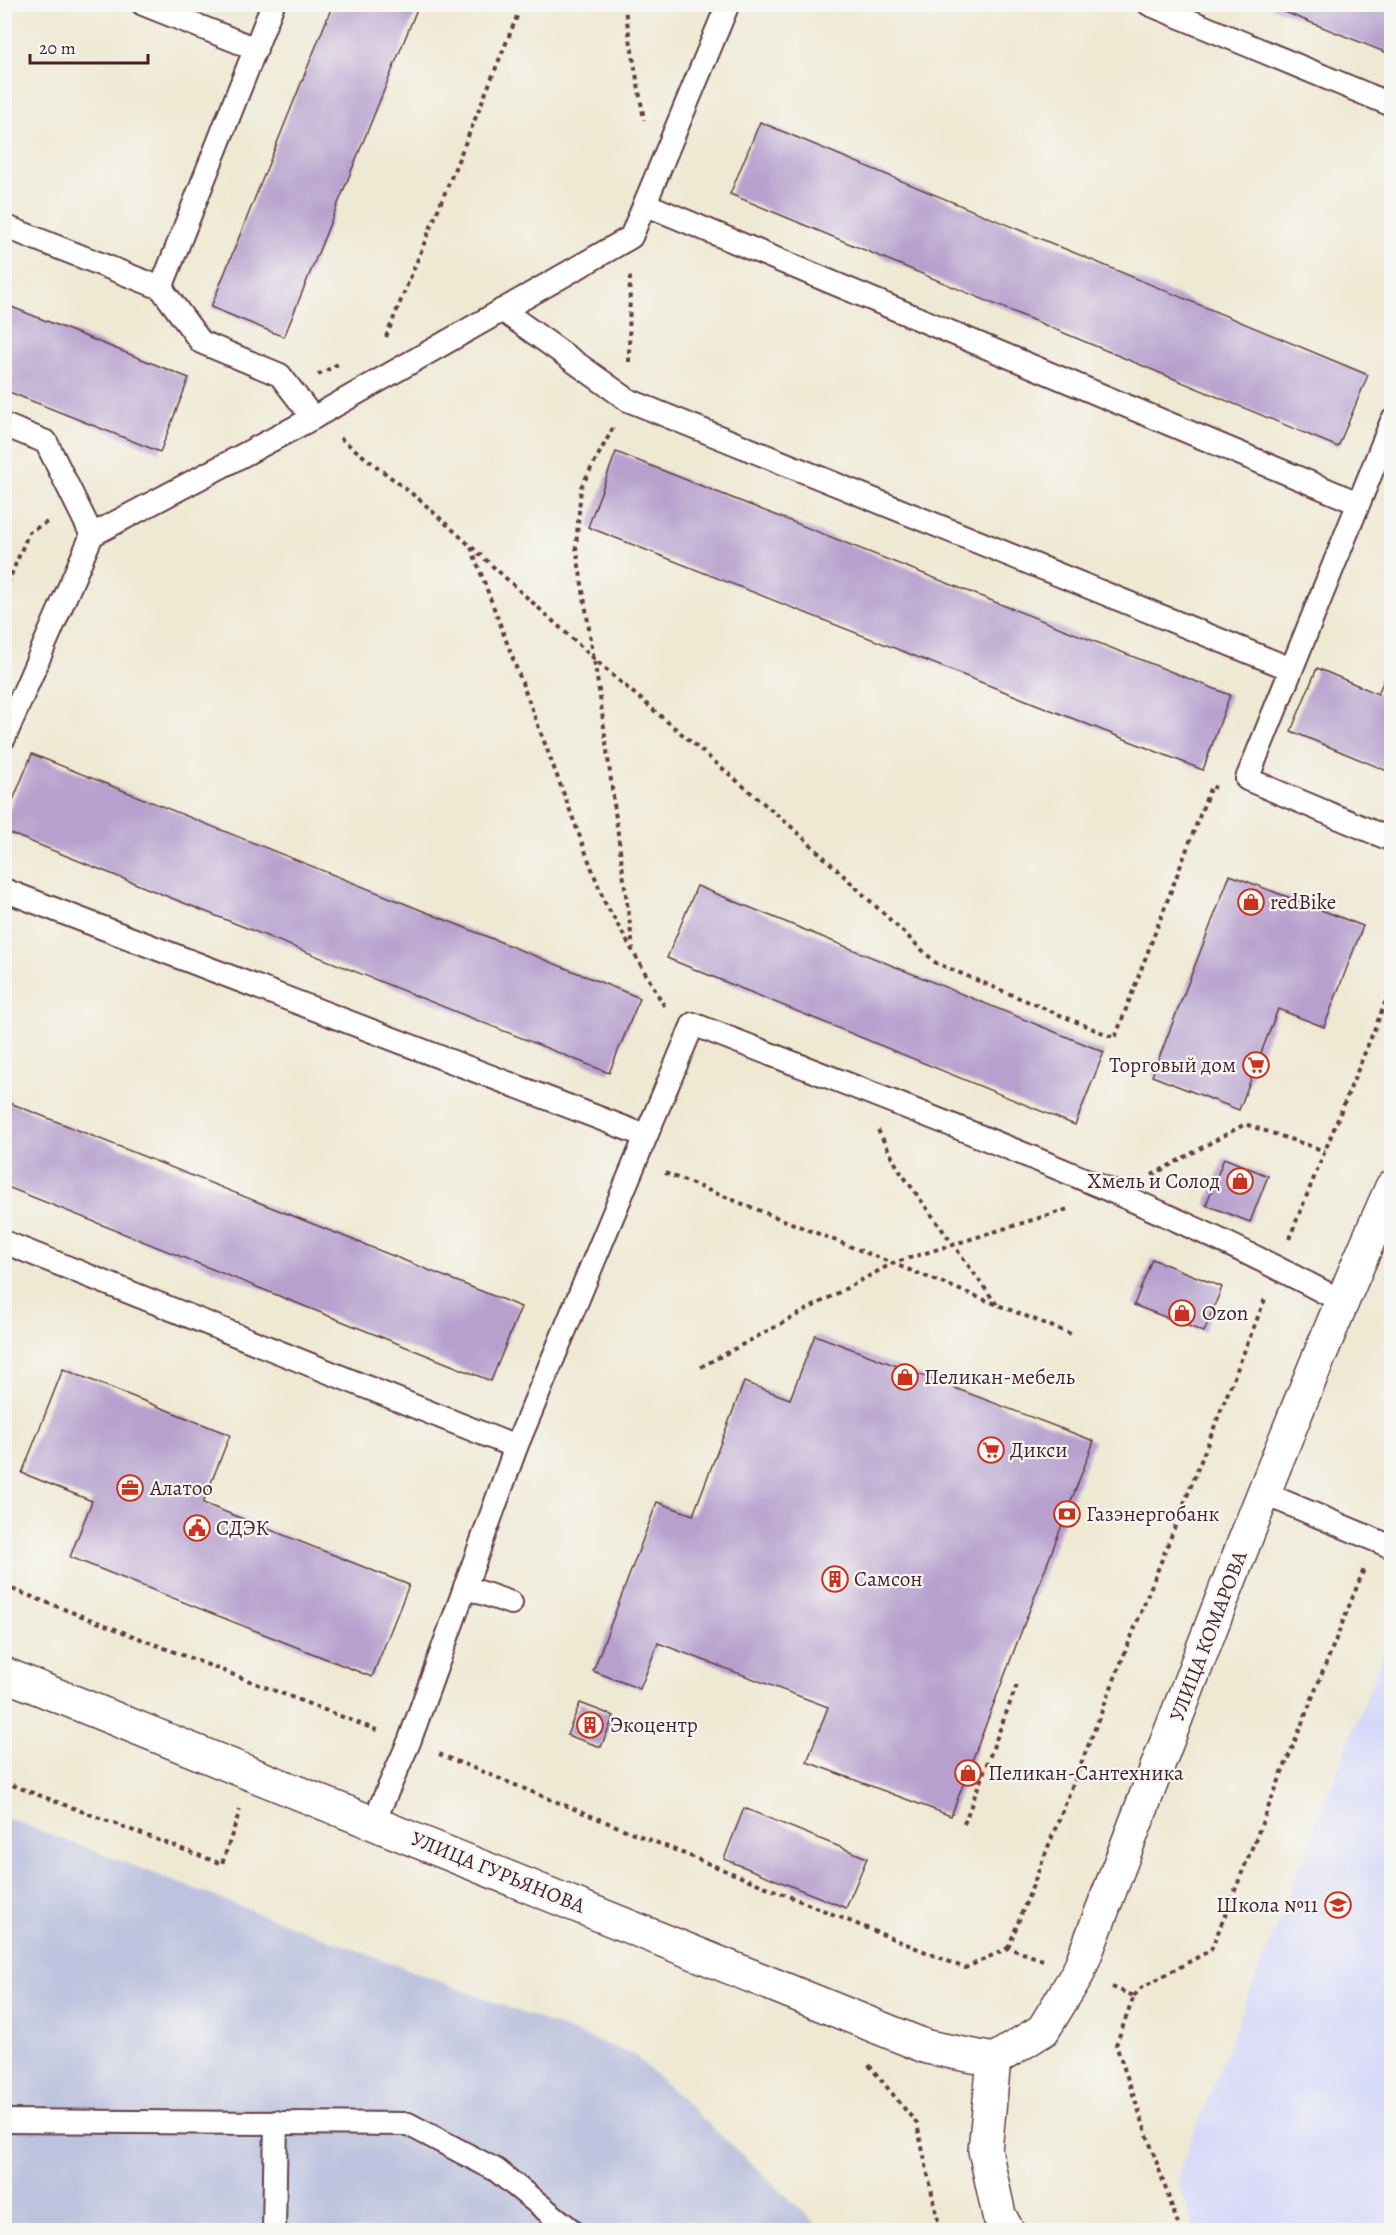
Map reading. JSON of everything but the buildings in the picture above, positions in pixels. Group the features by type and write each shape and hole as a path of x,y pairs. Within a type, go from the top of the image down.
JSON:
{"street":[{"name":"УЛИЦА КОМАРОВА","path":"994,2060 1043,2030 1078,1973 1263,1493 1341,1300 1392,1187"},
{"name":"УЛИЦА ГУРЬЯНОВА","path":"4,1674 374,1821 927,2047 994,2060"},
{"path":"994,2060 985,2150 999,2215 1007,2230"}],"lane":[{"path":"142,4 255,49"},
{"path":"161,288 273,4"},
{"path":"4,738 92,534 313,418 631,237 728,4"},
{"path":"1149,4 1392,105"},
{"path":"645,204 1359,503"},
{"path":"4,226 161,288 201,342 280,375 313,418"},
{"path":"502,310 628,400 1291,669"},
{"path":"1392,421 1247,779 1392,840"},
{"path":"4,425 46,442 92,534"},
{"path":"4,890 646,1136"},
{"path":"374,1821 409,1742 516,1447 693,1023 1118,1194 1278,1267 1341,1300"},
{"path":"4,1242 516,1447"},
{"path":"1263,1493 1383,1543"},
{"path":"465,1587 511,1603"},
{"path":"4,2121 408,2124 496,2170 571,2230"},
{"path":"274,2230 276,2122"}],"path":[{"path":"378,342 387,336 522,4"},
{"path":"624,4 645,121"},
{"path":"631,237 628,400 581,487 576,547 594,659 634,952"},
{"path":"291,390 339,363"},
{"path":"313,418 420,500 594,659 795,830 936,963 1115,1038 1211,786 1222,790"},
{"path":"4,592 29,532 79,506"},
{"path":"471,546 604,900 685,1044"},
{"path":"4,1586 409,1742 965,1968 1008,1948 1392,986"},
{"path":"873,1122 899,1170 997,1305"},
{"path":"701,1367 893,1263 1118,1194 1245,1124 1325,1151"},
{"path":"635,1161 1071,1334"},
{"path":"1180,2230 1116,2045 1134,1996 1141,1988 1211,1950 1383,1543 1392,1499"},
{"path":"964,1824 1018,1682"},
{"path":"4,1782 222,1864 240,1810 251,1814"},
{"path":"1008,1948 1043,1960"},
{"path":"1106,1985 1134,1996"},
{"path":"859,2059 868,2064 917,2124 940,2230"}],"shaded area":[{"name":"Школа №11","path":"1391,1634 1391,2230 1195,2230 1177,2177"},
{"path":"4,1817 634,2055 823,2230 5,2230"}],"place":[{"name":"redBike","path":"1251,902"},
{"name":"Торговый дом","path":"1256,1065"},
{"name":"Хмель и Солод","path":"1240,1181"},
{"name":"Ozon","path":"1182,1313"},
{"name":"Пеликан-мебель","path":"905,1377"},
{"name":"Дикси","path":"991,1450"},
{"name":"Алатоо","path":"130,1488"},
{"name":"Газэнергобанк","path":"1067,1514"},
{"name":"СДЭК","path":"197,1528"},
{"name":"Самсон","path":"835,1579"},
{"name":"Экоцентр","path":"590,1725"},
{"name":"Пеликан-Сантехника","path":"968,1773"},
{"name":"Школа №11","path":"1338,1905"}]}
